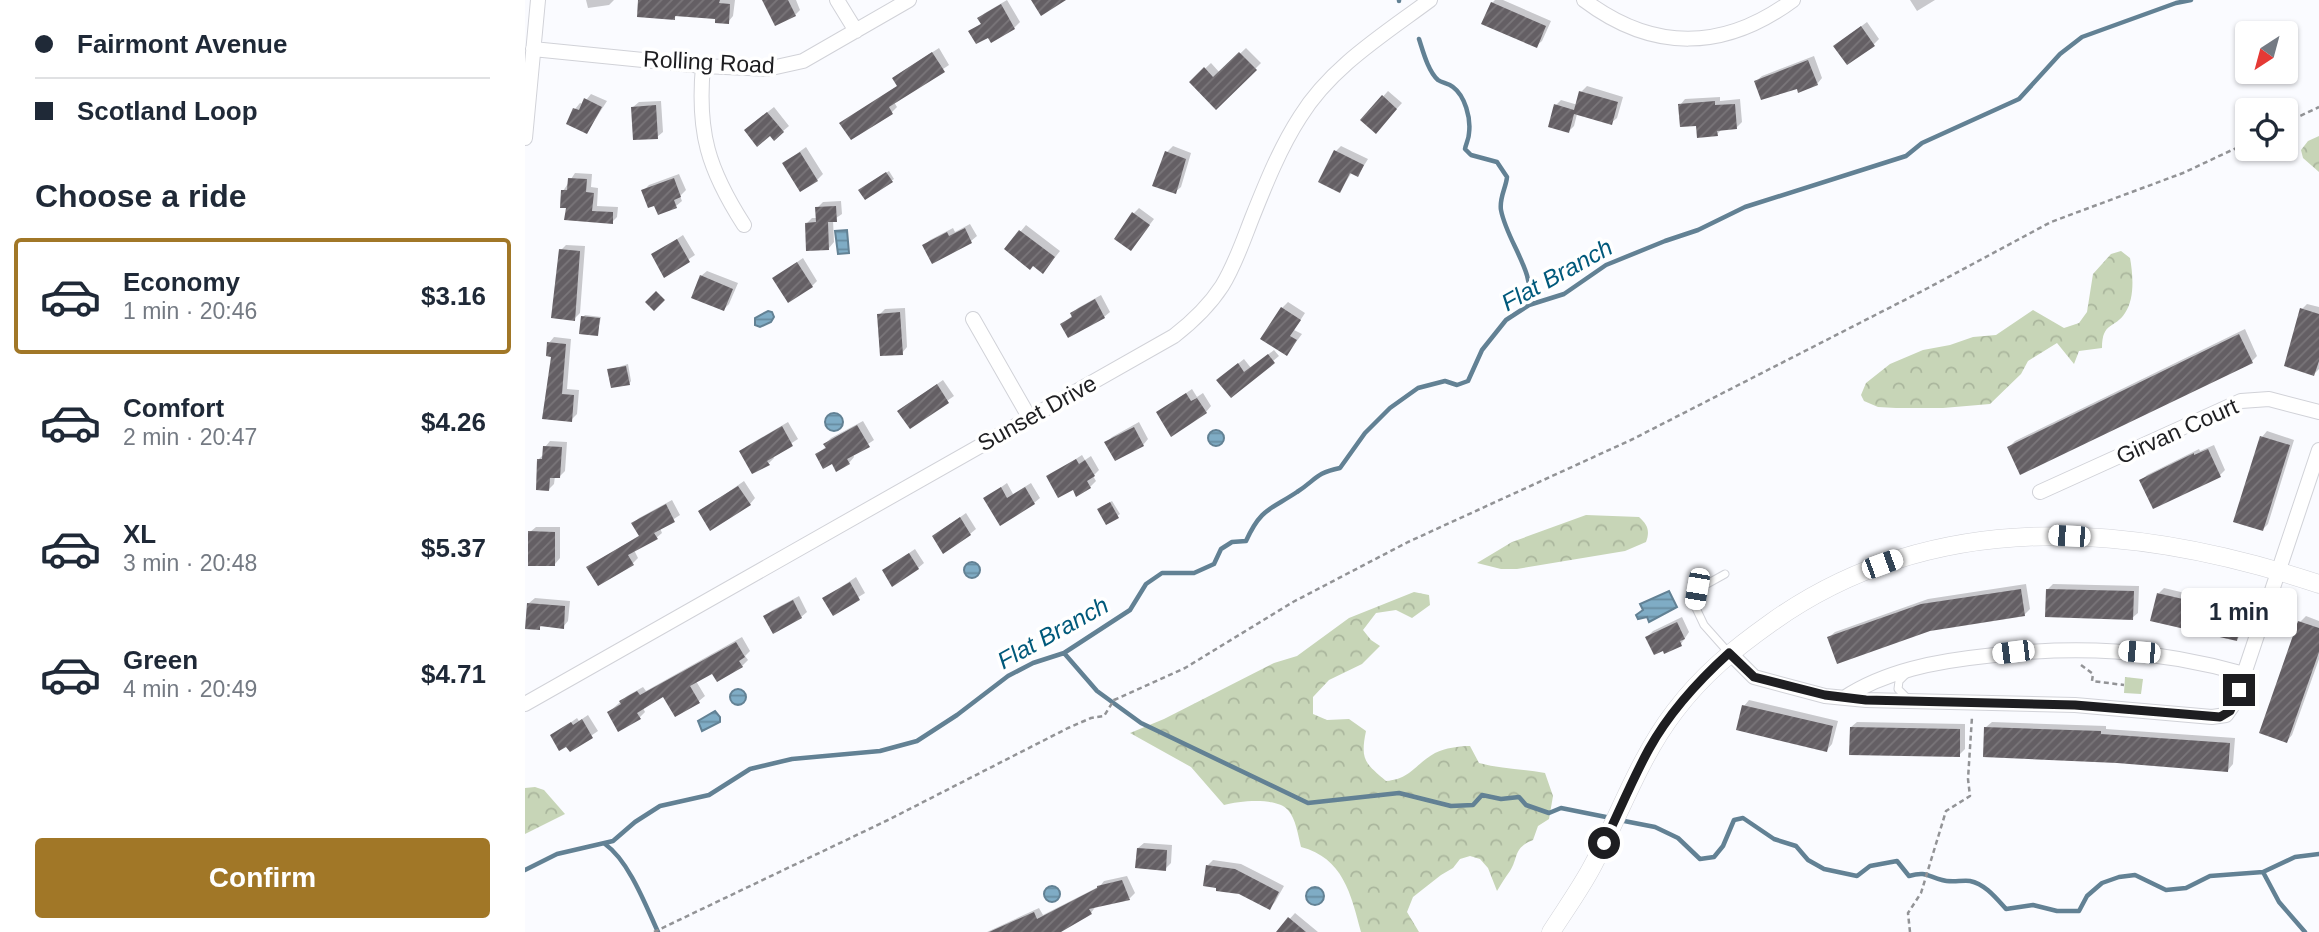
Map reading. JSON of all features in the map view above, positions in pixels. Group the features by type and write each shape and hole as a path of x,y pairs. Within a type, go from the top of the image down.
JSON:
{"street":[{"path":"525,138 538,0"},
{"path":"837,0 856,32"},
{"name":"Rolling Road","path":"533,49 747,69 788,66 803,61 909,0"},
{"name":"Sunset Drive","path":"525,704 1174,336 1205,308 1221,287 1234,264 1282,148 1313,98 1350,61 1430,0"},
{"path":"1584,0 1625,26 1643,33 1682,40 1703,39 1741,29 1776,13 1793,0"},
{"path":"703,66 700,94 707,152 714,174 744,225"},
{"path":"973,319 1029,417"},
{"name":"Girvan Court","path":"2040,492 2241,401 2269,399 2319,412"},
{"path":"1729,653 1754,677 1844,698 2075,705 2220,717 2230,711 2244,674 2314,480 2319,450"},
{"path":"1551,932 1593,865 1649,749 1676,709 1729,653 1797,604 1830,586 1900,557 1941,546 2046,535 2106,538 2174,546 2280,571 2319,584"},
{"path":"1844,698 1864,685 1913,669 1960,658 2013,652 2081,648 2139,652 2244,674"}],"lane":[{"path":"1725,574 1697,589 1695,606 1704,625 1729,653"},
{"path":"1913,669 1901,678 1898,685 1902,694 1913,702"}],"path":[{"path":"2298,117 2319,107"},
{"path":"654,932 838,844 1068,728 1091,718 1104,716 1114,700 1185,668 1305,596 1408,542 1633,439 1928,288 2050,222 2183,173 2235,149"},
{"path":"2081,648 2080,664 2094,674 2092,681 2125,685"},
{"path":"1910,932 1907,913 1922,887 1946,811 1970,796 1968,779 1973,703"}],"green space":[{"path":"2319,136 2319,172 2303,158 2301,150 2308,141"},
{"path":"2121,251 2130,258 2132,294 2121,318 2104,333 2102,348 2079,351 2074,364 2057,343 2028,361 2021,374 1990,404 1896,408 1878,407 1864,401 1861,395 1866,383 1890,364 1923,350 1973,337 1996,335 2033,310 2064,328 2079,323 2087,312 2093,274 2111,254"},
{"path":"1586,515 1639,517 1647,528 1646,542 1625,551 1517,569 1501,569 1477,563 1512,542"},
{"path":"1414,592 1429,595 1430,605 1412,618 1396,610 1376,613 1363,630 1380,646 1362,664 1329,680 1313,697 1313,714 1327,720 1349,719 1366,731 1366,760 1386,781 1407,774 1435,753 1470,746 1479,763 1545,773 1553,796 1549,819 1538,826 1533,840 1519,849 1510,871 1497,891 1488,868 1480,859 1470,856 1460,859 1453,868 1413,897 1407,912 1419,932 1361,932 1343,879 1327,860 1301,847 1295,822 1288,810 1267,802 1248,801 1224,805 1191,767 1130,733 1164,719 1274,663 1297,656 1349,618"},
{"path":"2125,677 2143,679 2141,694 2124,693"},
{"path":"525,788 544,790 565,814 525,834"}],"water":[{"path":"847,230 849,253 838,254 835,231"},
{"path":"768,311 772,312 774,317 771,322 760,327 755,325 755,318"},
{"path":"834,413 840,416 843,422 840,428 834,431 828,428 825,422 828,416"},
{"path":"1213,430 1219,430 1224,438 1222,444 1213,446 1208,441 1208,435"},
{"path":"969,562 975,562 980,570 978,576 969,578 964,573 964,567"},
{"path":"1669,591 1677,607 1649,622 1647,617 1638,619 1636,615 1643,610 1640,604"},
{"path":"735,689 741,689 746,697 744,703 735,705 730,700 730,694"},
{"path":"715,711 720,722 702,731 698,721"},
{"path":"1049,886 1055,886 1060,894 1058,900 1049,902 1044,897 1044,891"},
{"path":"1315,887 1321,890 1324,896 1321,902 1315,905 1309,902 1306,896 1309,890"}],"building":[{"path":"638,0 720,0 719,3 730,4 729,24 715,23 715,19 637,17"},
{"path":"762,0 788,0 796,16 775,26"},
{"path":"1031,0 1066,0 1041,16"},
{"path":"1491,2 1546,26 1537,48 1481,24"},
{"path":"1001,4 1015,29 991,43 988,38 976,44 968,31 981,24 977,18"},
{"path":"1861,26 1875,46 1847,65 1833,46"},
{"path":"932,52 945,72 889,107 893,114 851,140 839,123 897,86 892,78"},
{"path":"1239,52 1257,70 1216,110 1189,82 1204,67 1213,77"},
{"path":"1808,60 1818,85 1798,93 1797,89 1761,100 1754,81"},
{"path":"1579,91 1618,102 1612,125 1574,114 1569,133 1548,127 1554,104 1574,110"},
{"path":"1382,95 1397,109 1376,134 1360,120"},
{"path":"584,98 602,107 587,134 566,124 573,108 579,110"},
{"path":"1715,101 1715,105 1735,104 1737,129 1717,131 1718,136 1697,138 1696,126 1680,127 1678,104"},
{"path":"656,105 658,139 633,140 631,107"},
{"path":"767,112 784,132 774,141 770,136 757,147 744,130"},
{"path":"1334,150 1364,165 1358,177 1350,173 1340,193 1318,182"},
{"path":"1165,151 1186,159 1176,194 1152,186"},
{"path":"800,152 818,181 800,192 782,163"},
{"path":"886,172 893,182 865,200 858,190"},
{"path":"568,178 587,179 586,192 594,193 592,211 613,212 613,224 564,220 566,208 560,208 561,190 567,190"},
{"path":"674,178 681,197 674,200 677,208 658,215 654,206 648,208 641,190"},
{"path":"836,206 837,222 828,222 829,250 806,251 805,223 816,222 815,207"},
{"path":"1132,212 1150,225 1131,251 1114,239"},
{"path":"965,228 972,243 932,264 922,245 947,232 949,236"},
{"path":"1019,230 1055,257 1043,274 1033,266 1030,270 1004,249"},
{"path":"677,239 690,262 664,278 651,254"},
{"path":"559,249 580,251 575,321 551,318"},
{"path":"797,262 813,287 788,303 772,278"},
{"path":"700,275 733,289 724,311 691,298"},
{"path":"656,291 665,300 654,311 645,302"},
{"path":"1095,299 1105,318 1068,338 1060,324 1072,317 1070,313"},
{"path":"1281,307 1301,320 1290,336 1297,340 1287,356 1260,339"},
{"path":"2300,308 2319,314 2319,361 2314,376 2284,366"},
{"path":"900,312 903,355 880,356 877,314"},
{"path":"581,316 600,318 598,336 579,334"},
{"path":"2239,334 2253,363 2020,475 2007,447"},
{"path":"547,342 566,344 562,394 574,395 572,422 542,419 551,357 546,356"},
{"path":"1268,354 1275,363 1231,398 1216,380 1238,363 1244,372"},
{"path":"626,366 630,385 611,388 607,369"},
{"path":"937,384 949,403 910,429 897,411"},
{"path":"1186,393 1191,401 1197,398 1207,413 1171,437 1156,412"},
{"path":"857,425 870,447 847,459 850,464 836,472 832,464 823,469 815,454 826,448 823,444"},
{"path":"782,426 793,446 767,461 770,465 752,474 739,451"},
{"path":"1134,427 1144,446 1115,461 1104,442"},
{"path":"2260,436 2290,445 2263,531 2233,522"},
{"path":"543,446 562,447 560,478 550,478 549,491 536,490 537,459 542,459"},
{"path":"2208,449 2221,477 2153,509 2139,480"},
{"path":"1076,459 1079,464 1085,460 1095,476 1087,481 1091,488 1076,497 1073,490 1058,498 1046,476"},
{"path":"738,486 751,505 710,531 698,511"},
{"path":"1001,487 1007,498 1025,487 1035,504 1000,526 983,498"},
{"path":"1110,502 1119,518 1106,525 1097,509"},
{"path":"666,504 675,522 654,533 658,539 628,555 634,565 598,586 586,567 639,536 631,523"},
{"path":"960,517 971,535 943,554 932,536"},
{"path":"528,531 555,532 555,566 528,566"},
{"path":"909,553 919,569 892,587 882,570"},
{"path":"850,582 860,600 833,616 822,598"},
{"path":"2021,589 2025,616 1930,631 1837,664 1827,637 1921,604"},
{"path":"2046,589 2134,591 2133,620 2045,617"},
{"path":"2157,593 2243,613 2237,641 2150,621"},
{"path":"793,600 802,618 773,634 763,616"},
{"path":"527,603 565,606 564,629 540,626 540,630 525,629"},
{"path":"2298,621 2319,628 2319,652 2287,743 2259,733"},
{"path":"1677,622 1685,639 1680,641 1682,646 1664,654 1663,651 1654,655 1645,637"},
{"path":"736,642 745,657 739,661 743,667 717,682 712,674 690,686 700,703 675,717 663,697 637,713 641,719 618,732 607,712 621,704 619,701 637,691 640,695"},
{"path":"1742,705 1833,726 1827,752 1736,730"},
{"path":"582,719 593,738 570,752 566,747 559,751 550,735 571,722 573,725"},
{"path":"1850,727 1960,729 1960,757 1849,755"},
{"path":"1984,727 2101,731 2101,734 2230,743 2228,772 2117,763 1983,757"},
{"path":"1137,848 1167,850 1166,871 1135,868"},
{"path":"1206,865 1235,869 1279,892 1270,910 1239,894 1203,886"},
{"path":"1122,880 1130,900 1089,909 1092,914 1061,932 989,932 1034,912 1037,919 1097,886"},
{"path":"1288,917 1306,932 1276,932"}],"waterway":[{"name":"Flat Branch","path":"525,870 557,854 613,841 660,806 709,795 750,769 792,759 880,751 917,741 1008,676 1033,663 1064,653 1130,610 1146,584 1162,573 1194,573 1214,564 1221,549 1232,542 1246,541 1267,511 1320,475 1340,468 1365,433 1390,408 1418,388 1445,381 1457,385 1468,381 1482,350 1506,320 1529,305 1564,294 1606,265 1698,230 1745,207 1906,156 1922,143 2019,99 2060,54 2082,37 2191,0"},
{"path":"1419,39 1434,76 1453,87 1464,102 1469,127 1465,149 1471,155 1497,162 1507,177 1501,210 1525,269 1530,293 1529,305"},
{"path":"1064,653 1097,691 1141,723 1308,803 1399,793 1451,806 1473,805 1482,795 1501,799 1519,797 1526,805 1549,813 1561,808 1611,818"},
{"path":"1619,820 1655,827 1678,838 1700,859 1714,857 1723,846 1734,820 1743,818 1774,839 1796,846 1808,860 1824,869 1857,876 1870,866 1897,861 1909,876 1923,874 1945,881 1967,881 1981,885 2006,909 2033,905 2057,911 2079,911 2087,896 2102,883 2119,877 2135,875 2166,890 2186,888 2210,876 2263,872 2295,857 2319,854"},
{"path":"605,844 629,872 658,932"},
{"path":"2263,872 2279,902 2305,932"}],"route":[{"path":"1604,843 1649,749 1662,728 1693,688 1729,653 1754,677 1825,695 1866,700 2075,705 2220,717 2230,711 2239,690"}]}
